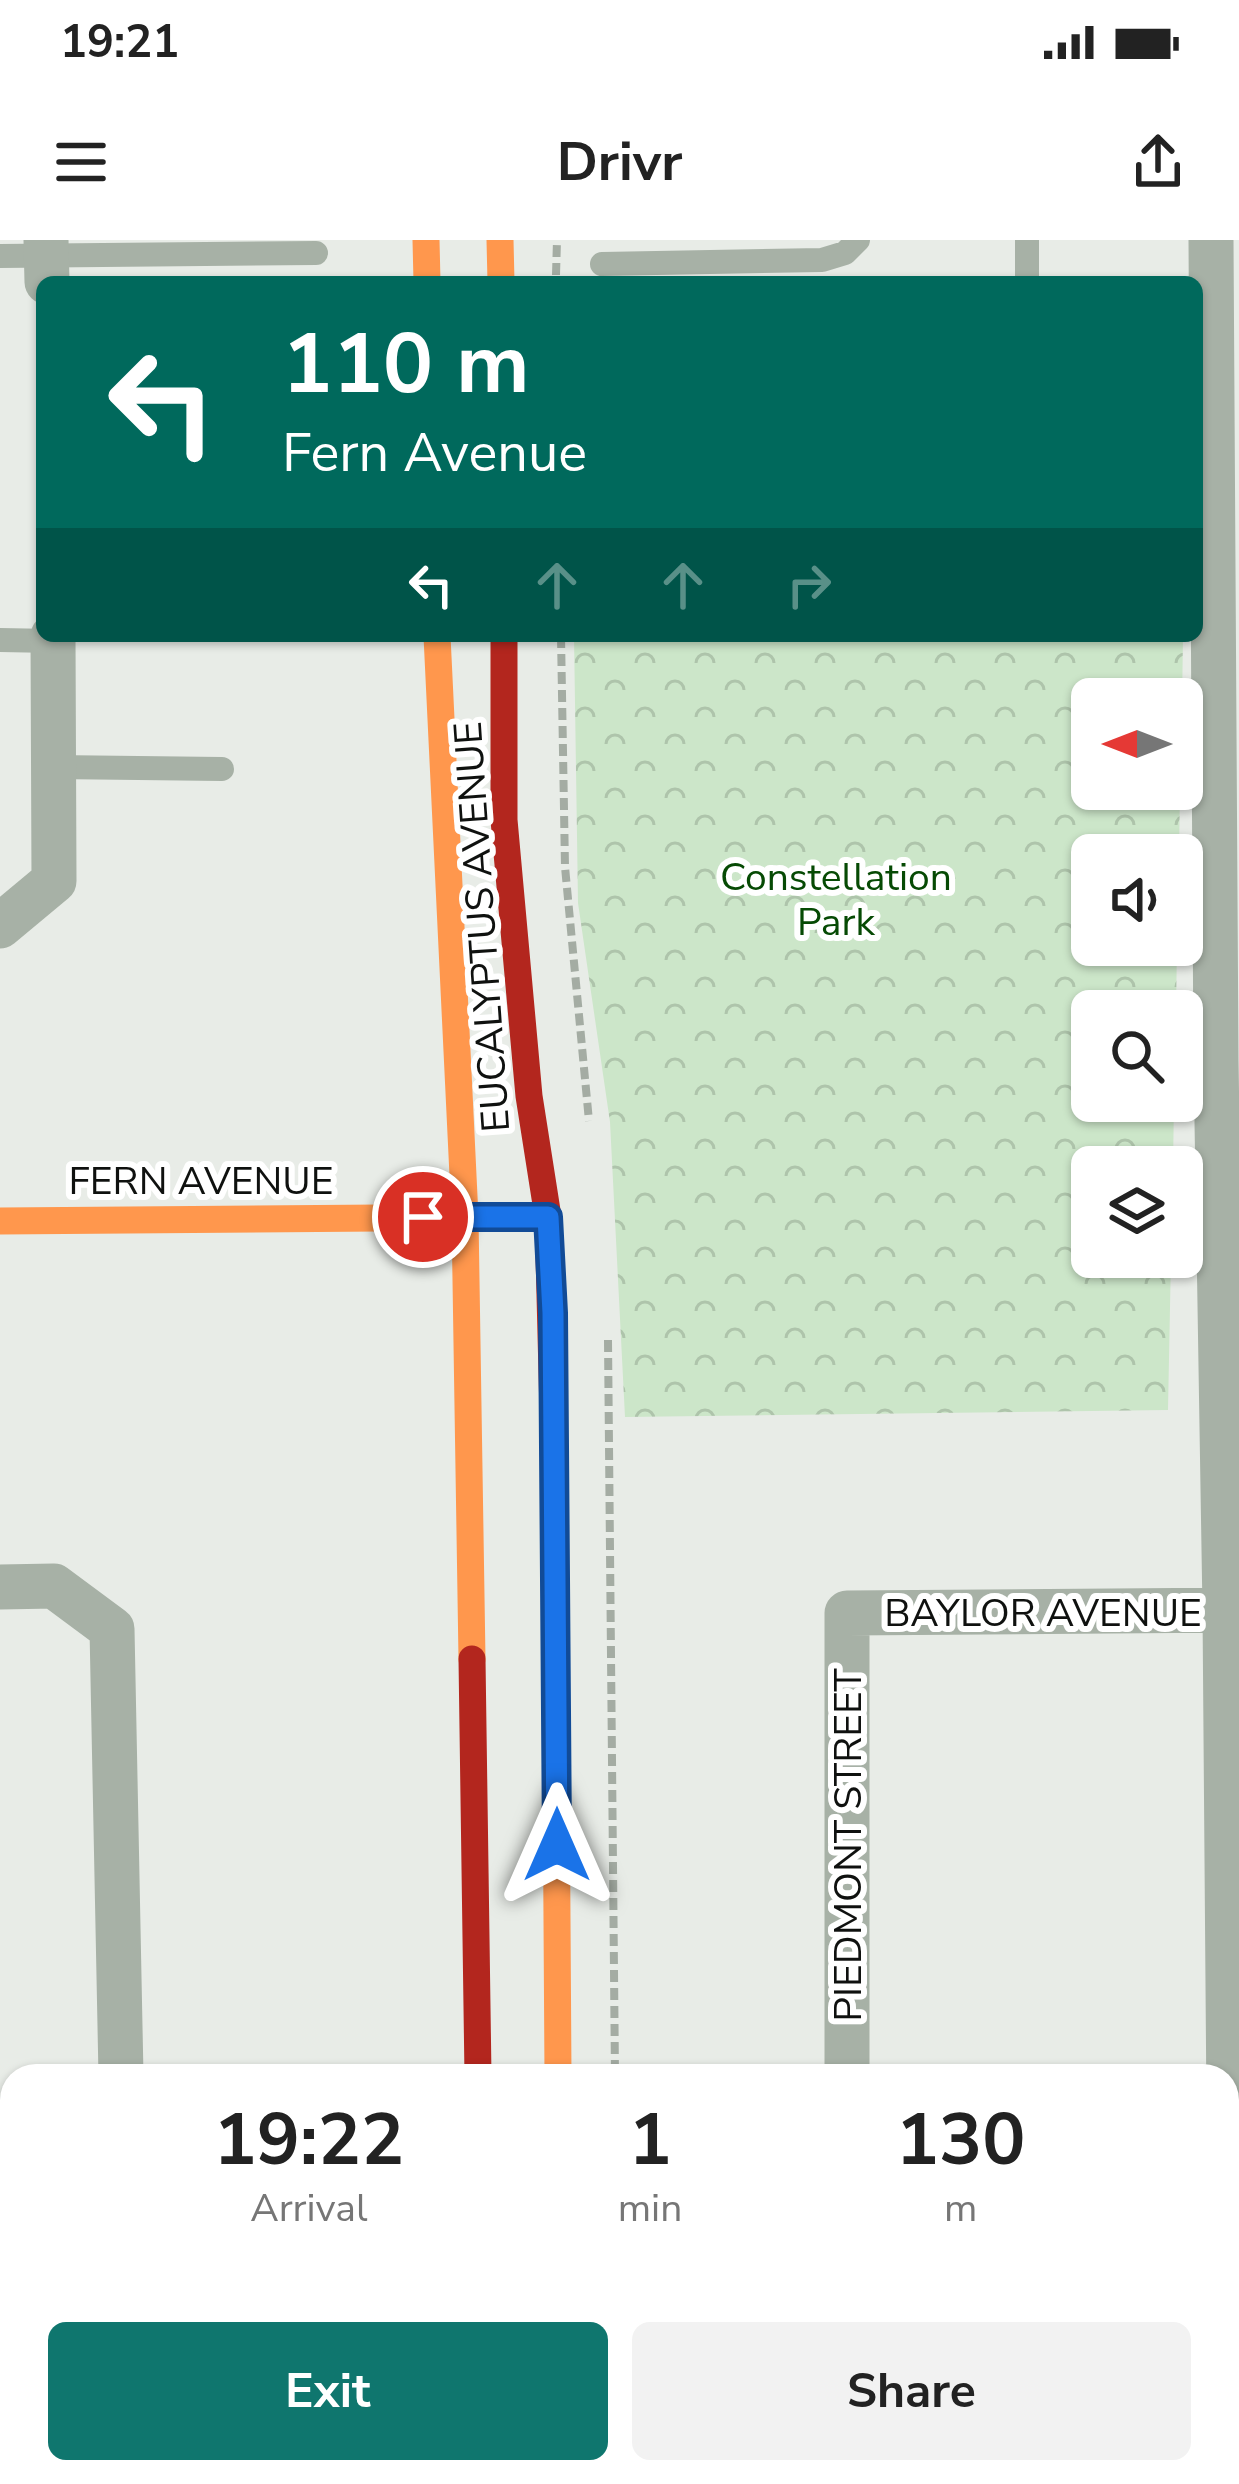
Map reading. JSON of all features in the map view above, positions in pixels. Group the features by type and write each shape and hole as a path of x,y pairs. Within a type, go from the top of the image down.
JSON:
{"street":[{"path":"426,240 427,276"},
{"path":"500,240 500,276"},
{"path":"1211,240 1227,1061 1234,2064"},
{"path":"0,926 54,880 53,642"},
{"name":"EUCALYPTUS AVENUE","path":"437,642 465,1217 478,2064"},
{"name":"EUCALYPTUS AVENUE","path":"504,642 504,820 529,1096 548,1217 554,1360 558,2064"},
{"name":"FERN AVENUE","path":"0,1221 548,1217"},
{"path":"0,1587 54,1586 112,1629 121,2064"},
{"name":"BAYLOR AVENUE","path":"847,1613 1232,1610"},
{"name":"PIEDMONT STREET","path":"847,1613 847,2064"}],"lane":[{"path":"602,265 753,272 845,253 857,240"},
{"path":"1027,240 1028,276"},
{"path":"0,256 316,253"},
{"path":"0,640 36,639"},
{"path":"54,767 222,769"}],"path":[{"path":"556,276 557,240"}],"green space":[{"name":"Constellation Park","path":"574,642 1183,642 1182,678 1071,678 1071,810 1180,810 1179,834 1071,834 1071,966 1177,966 1176,990 1071,990 1071,1122 1174,1122 1173,1146 1071,1146 1071,1278 1171,1278 1168,1410 625,1417 610,1122 578,903"}],"traffic: slow":[{"path":"426,240 427,276"},
{"path":"500,240 501,276"},
{"path":"437,642 465,1217 472,1659"},
{"path":"0,1221 508,1217"},
{"path":"554,1452 558,2064"}],"traffic: jam":[{"path":"504,642 504,820 529,1096 548,1217 554,1452"},
{"path":"472,1659 478,2064"}],"route":[{"path":"423,1217 548,1217 553,1313 557,1845"}]}
